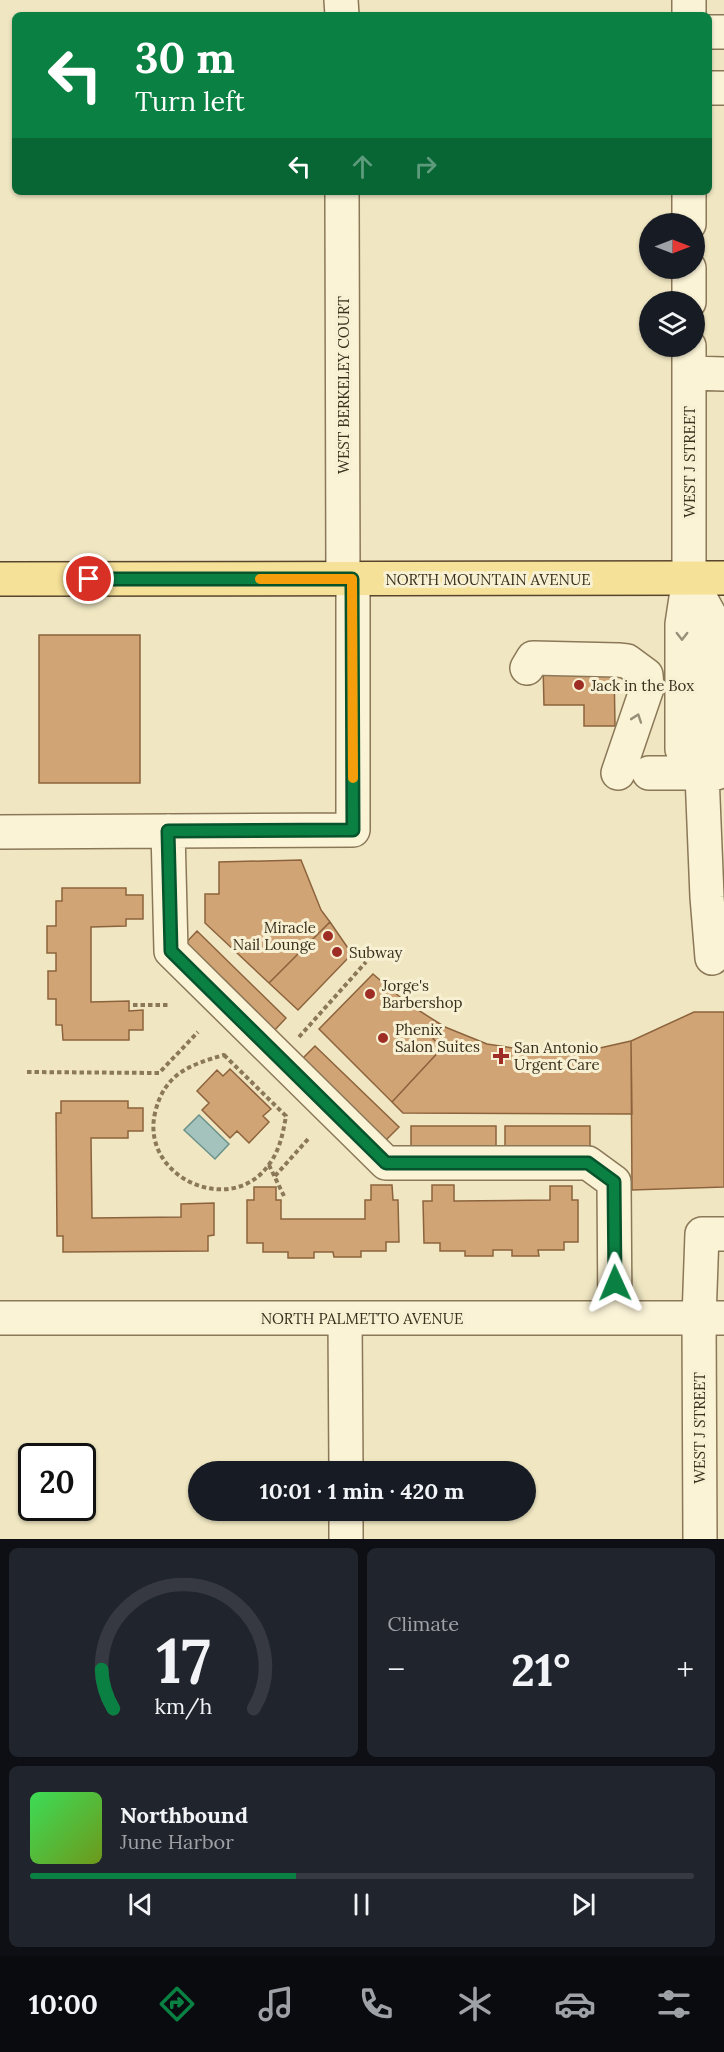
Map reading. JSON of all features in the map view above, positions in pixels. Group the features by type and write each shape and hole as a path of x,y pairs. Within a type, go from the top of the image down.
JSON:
{"main road":[{"name":"NORTH MOUNTAIN AVENUE","path":"0,579 724,578"}],"street":[{"name":"WEST BERKELEY COURT","path":"168,831 353,830 342,195"},
{"path":"689,195 689,213"},
{"path":"689,360 724,374"},
{"name":"WEST J STREET","path":"689,360 689,578 682,624 682,749 713,773"},
{"path":"527,668 533,658 627,661 645,675 647,688 634,773 713,773 707,897 712,958"},
{"path":"0,832 168,831 171,951 386,1163 588,1163 614,1182 615,1318"},
{"name":"WEST J STREET","path":"700,1539 712,1318 702,1234 724,1234"},
{"name":"NORTH PALMETTO AVENUE","path":"0,1318 712,1318"},
{"path":"345,1318 346,1461"},
{"path":"346,1521 346,1539"}],"path":[{"path":"296,1040 366,962"},
{"path":"133,1005 170,1005"},
{"path":"27,1072 159,1073 198,1032"},
{"path":"224,1055 285,1116 284,1131 278,1150 269,1165 248,1184 230,1188 213,1190 196,1186 182,1178 171,1169 160,1153 154,1136 156,1110 165,1087 185,1069 224,1055"},
{"path":"275,1176 309,1138"},
{"path":"269,1165 284,1196"}],"water":[{"path":"199,1115 229,1144 215,1159 184,1130"}],"building":[{"path":"39,635 140,635 140,783 39,783"},
{"name":"Jack in the Box","path":"614,664 615,726 584,726 584,705 544,705 543,665"},
{"path":"301,860 321,910 330,922 269,983 205,923 205,894 219,894 219,862"},
{"path":"62,888 126,888 126,895 143,895 143,919 126,919 126,926 91,927 91,1002 129,1001 129,1011 143,1010 143,1030 129,1030 129,1040 63,1040 62,1025 56,1025 56,999 48,999 48,971 56,971 56,953 47,953 47,926 56,926 56,901 62,901"},
{"path":"330,922 352,954 298,1010 269,983"},
{"path":"197,931 286,1018 272,1033 183,946"},
{"path":"373,974 407,1003 445,1027 433,1039 443,1047 392,1102 319,1029"},
{"path":"694,1012 724,1012 724,1187 632,1190 631,1041"},
{"path":"445,1027 487,1044 532,1051 582,1052 631,1041 632,1114 403,1113 392,1102 443,1047 433,1039"},
{"path":"315,1046 399,1127 384,1142 301,1060"},
{"path":"230,1069 271,1109 263,1116 269,1122 249,1143 237,1131 230,1138 202,1110 209,1103 197,1091 217,1070 223,1076"},
{"path":"61,1101 128,1101 128,1108 143,1108 143,1131 128,1131 128,1138 91,1138 92,1218 181,1217 181,1204 214,1203 214,1235 208,1236 208,1251 63,1252 63,1236 57,1236 56,1113 61,1113"},
{"path":"411,1126 496,1126 496,1147 411,1146"},
{"path":"505,1126 590,1126 590,1147 505,1146"},
{"path":"371,1185 392,1185 393,1200 398,1200 399,1242 386,1242 386,1251 361,1251 361,1257 334,1257 333,1252 314,1252 314,1258 288,1258 288,1252 263,1252 263,1243 247,1243 247,1200 254,1200 254,1187 276,1187 276,1200 281,1200 281,1219 365,1219 365,1200 371,1200"},
{"path":"432,1185 454,1185 454,1201 550,1200 550,1186 572,1186 572,1200 578,1200 578,1242 564,1242 564,1250 538,1250 539,1256 512,1256 512,1250 493,1250 493,1256 465,1256 465,1251 440,1251 440,1243 424,1243 423,1201 432,1201"}],"slow traffic":[{"path":"260,579 352,579 353,778"}],"place":[{"name":"Jack in the Box","path":"579,685"},
{"name":"Miracle Nail Lounge","path":"328,936"},
{"name":"Subway","path":"337,952"},
{"name":"Jorge's Barbershop","path":"370,994"},
{"name":"Phenix Salon Suites","path":"383,1038"},
{"name":"San Antonio Urgent Care","path":"501,1056"}],"route":[{"path":"89,579 352,579 353,830 168,831 171,951 386,1163 588,1163 614,1182 615,1283"}]}
